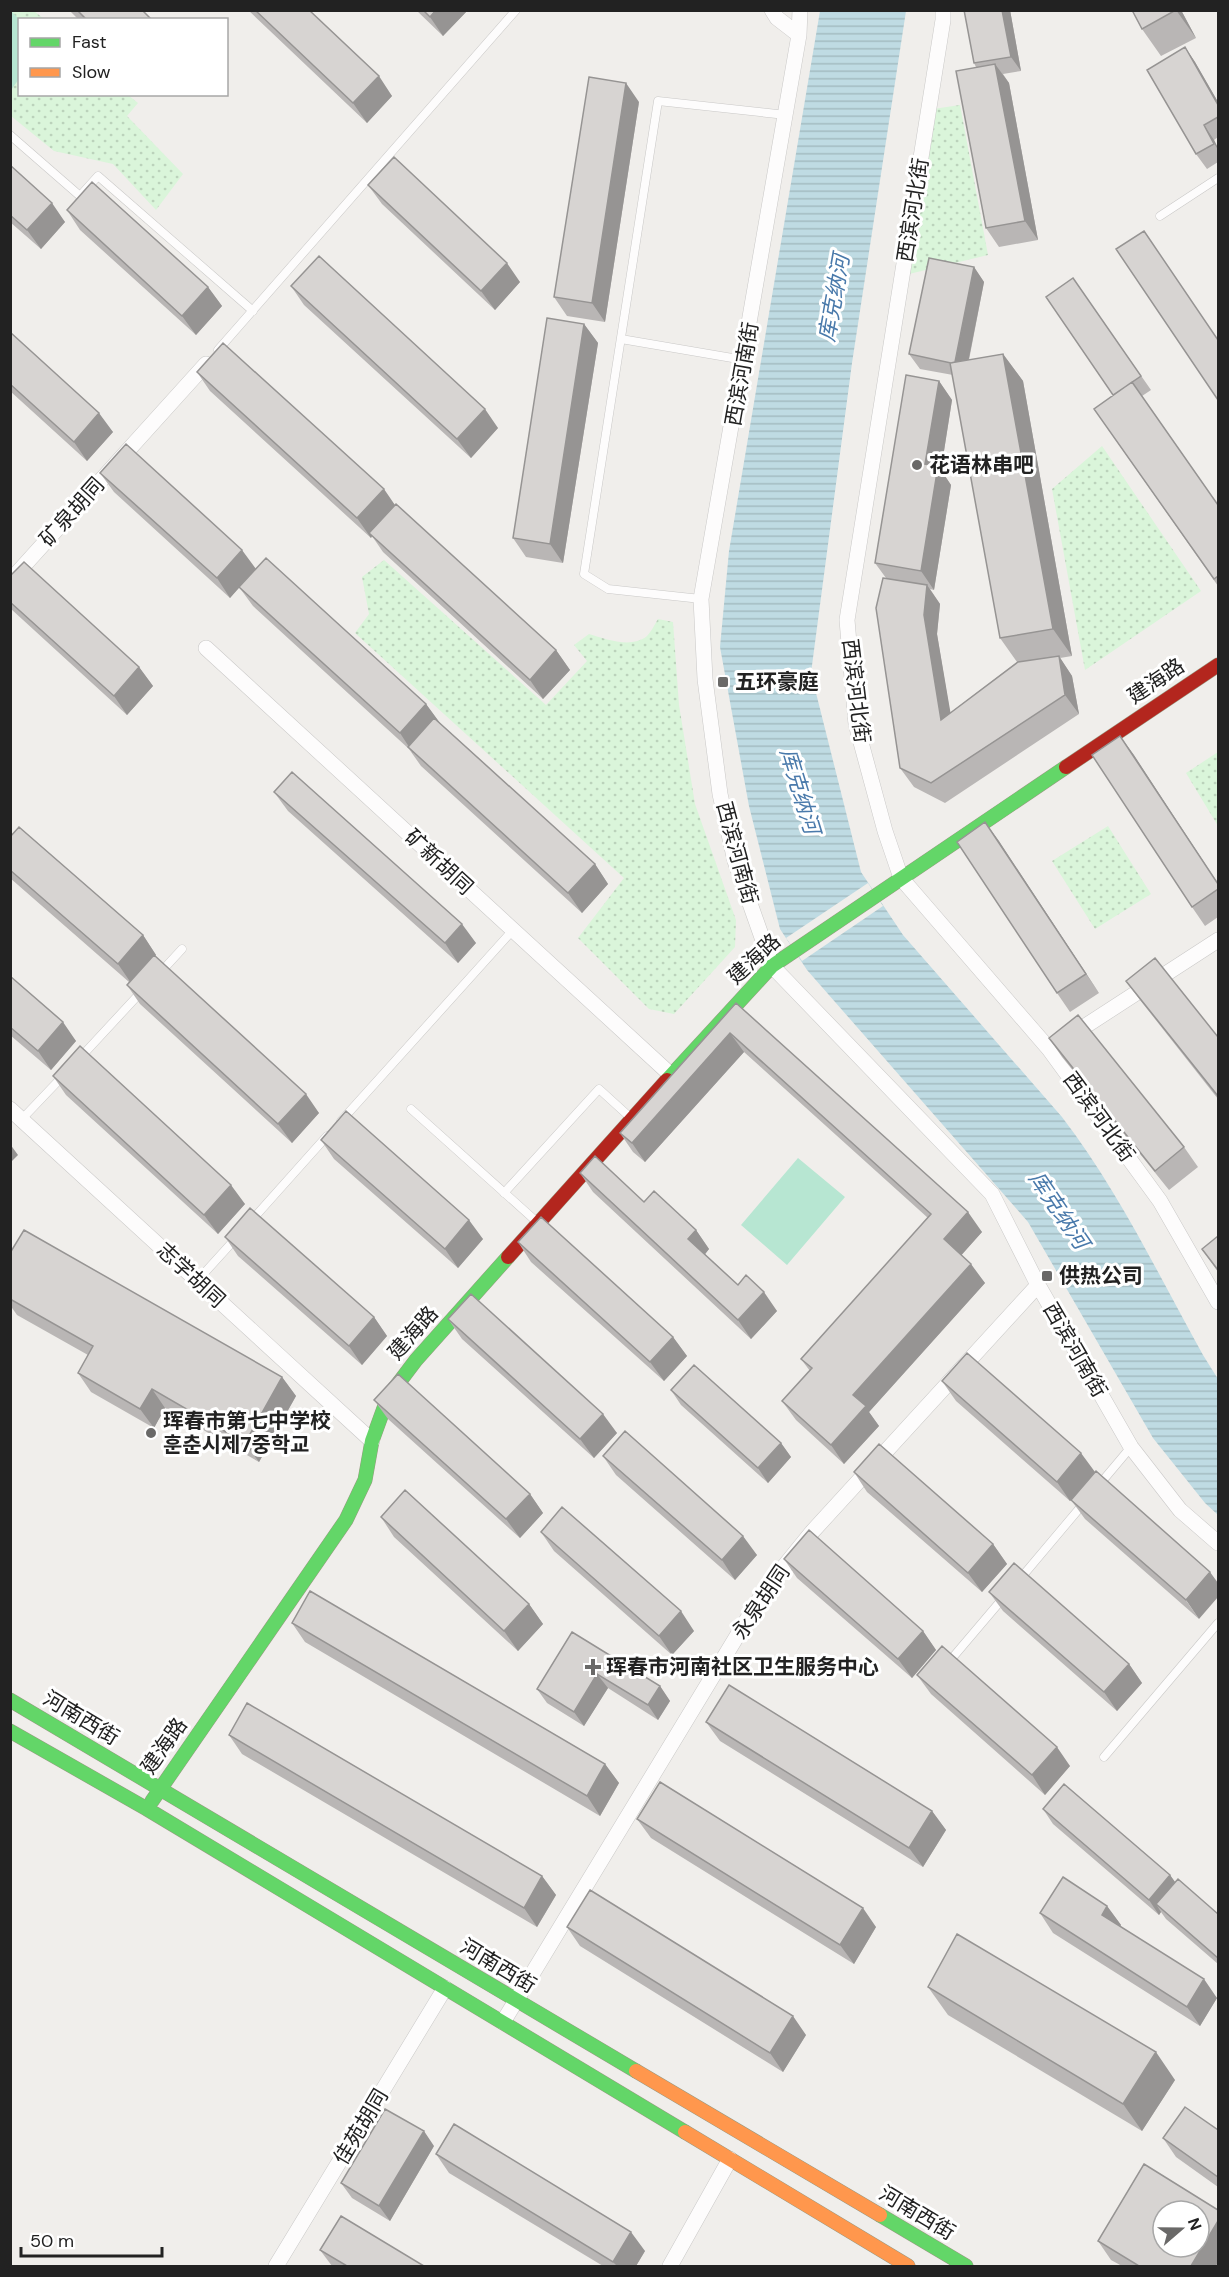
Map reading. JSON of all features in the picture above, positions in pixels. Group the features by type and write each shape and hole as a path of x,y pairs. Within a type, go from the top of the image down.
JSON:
{"main road":[{"name":"建海路","path":"147,1809 346,1520 365,1480 372,1441 388,1397 416,1360 671,1075 772,966 1218,665"},
{"name":"河南西街","path":"10,1700 966,2266"},
{"path":"10,1731 147,1809 908,2266"}],"street":[{"path":"772,10 777,18 800,35"},
{"name":"西滨河南街","path":"800,10 800,35 701,599 705,679 720,794 735,861 772,966 992,1194 1038,1285 1131,1447 1180,1510 1218,1543"},
{"name":"西滨河北街","path":"943,10 847,620 856,724 885,831 901,878 1049,1049 1160,1201 1218,1302"},
{"name":"矿泉胡同","path":"10,581 206,364"},
{"name":"矿新胡同","path":"206,648 671,1075"},
{"path":"1049,1049 1217,943"},
{"name":"志学胡同","path":"10,1108 372,1441"},
{"name":"永泉胡同","path":"503,2022 765,1590 812,1532 1038,1285"},
{"name":"佳苑胡同","path":"276,2266 445,1988"},
{"path":"670,2266 730,2159"}],"lane":[{"path":"206,364 516,10"},
{"path":"701,599 608,589 584,574 658,101 786,115"},
{"path":"10,135 80,196 98,176 253,311"},
{"path":"1160,216 1218,178"},
{"path":"621,339 744,360"},
{"path":"198,1280 513,930"},
{"path":"22,1119 182,949"},
{"path":"504,1193 599,1089 632,1119"},
{"path":"411,1109 539,1223"},
{"path":"1094,1491 1131,1447"},
{"path":"944,1668 1086,1500"},
{"path":"1104,1756 1218,1623"}],"green space":[{"path":"10,11 34,11 43,18 18,18 18,96 129,96 138,103 127,116 183,174 156,210 113,164 54,151 11,116"},
{"path":"11,11 18,18 18,80 11,90"},
{"path":"960,105 988,255 909,274 933,109"},
{"path":"1102,446 1201,591 1085,670 1052,489"},
{"path":"384,560 546,705 587,661 574,645 589,634 618,642 634,642 647,636 658,619 673,622 679,705 695,804 736,920 735,947 674,1014 649,1009 578,938 624,878 355,633 369,614 362,577"},
{"path":"1218,752 1218,826 1186,773"},
{"path":"1108,826 1151,894 1095,929 1052,861"},
{"path":"798,1158 845,1197 787,1265 741,1225"}],"water":[{"name":"库克纳河","path":"820,11 906,11 852,363 811,673 861,872 903,935 1062,1117 1082,1145 1119,1203 1218,1379 1218,1515 1205,1503 1153,1438 1028,1222 807,970 780,929 749,806 720,647 729,551"}],"pier":[{"path":"868,883 883,906 802,961 786,938"}],"building":[{"path":"77,10 142,10 150,18 85,18"},
{"path":"255,10 309,10 379,76 353,103"},
{"path":"423,10 436,10 430,17"},
{"path":"964,10 1002,10 1011,57 974,63"},
{"path":"1132,10 1176,10 1142,29"},
{"path":"1185,47 1218,105 1218,117 1204,125 1214,144 1196,154 1147,70"},
{"path":"995,64 1025,221 986,228 956,71"},
{"path":"589,77 626,83 592,303 554,297"},
{"path":"394,157 507,263 481,291 368,185"},
{"path":"10,165 52,203 27,230 10,215"},
{"path":"92,182 208,287 182,316 67,210"},
{"path":"1144,231 1218,340 1218,400 1116,249"},
{"path":"319,256 485,409 457,439 291,286"},
{"path":"929,258 974,267 955,362 951,363 909,354"},
{"path":"1073,278 1141,376 1113,395 1046,297"},
{"path":"547,318 584,324 550,544 513,538"},
{"path":"10,332 99,413 74,442 10,384"},
{"path":"223,343 384,489 357,518 197,372"},
{"path":"1003,354 1053,629 1000,638 950,363"},
{"path":"906,375 939,381 925,464 938,466 921,571 875,563"},
{"path":"1132,382 1218,505 1218,576 1214,579 1094,409"},
{"path":"126,444 242,550 217,578 100,473"},
{"path":"396,504 556,650 530,680 369,533"},
{"path":"266,558 426,704 400,733 239,587"},
{"path":"24,562 139,667 114,696 10,602 10,576"},
{"path":"883,578 927,585 924,615 941,720 1018,662 1059,656 1065,695 931,783 900,768 876,608"},
{"path":"434,718 595,864 568,893 408,747"},
{"path":"1120,736 1218,884 1218,889 1192,907 1092,755"},
{"path":"292,772 462,924 445,943 274,792"},
{"path":"985,822 1086,974 1057,993 957,842"},
{"path":"19,827 143,935 118,964 10,870 10,837"},
{"path":"154,955 306,1094 278,1124 127,985"},
{"path":"1155,958 1218,1037 1218,1096 1126,981"},
{"path":"10,976 63,1022 38,1051 10,1027"},
{"path":"736,1003 968,1212 944,1239 971,1264 853,1395 866,1406 831,1445 782,1401 812,1368 801,1359 931,1214 730,1033 632,1143 620,1133"},
{"path":"1078,1015 1184,1147 1155,1171 1049,1038"},
{"path":"80,1046 231,1185 204,1215 53,1076"},
{"path":"346,1111 469,1220 445,1249 321,1140"},
{"path":"595,1156 644,1202 654,1191 696,1230 688,1239 738,1285 746,1275 764,1292 738,1320 580,1173"},
{"path":"250,1208 374,1317 349,1346 225,1237"},
{"path":"541,1217 673,1337 650,1362 518,1242"},
{"path":"24,1230 282,1377 245,1443 152,1389 140,1409 78,1373 93,1346 10,1299 10,1253"},
{"path":"1218,1236 1218,1270 1202,1249"},
{"path":"471,1294 603,1414 580,1439 448,1319"},
{"path":"967,1353 1081,1453 1057,1482 942,1381"},
{"path":"694,1365 781,1443 758,1468 671,1390"},
{"path":"398,1374 530,1494 506,1519 374,1400"},
{"path":"625,1431 743,1536 722,1560 603,1456"},
{"path":"879,1444 993,1544 968,1573 854,1472"},
{"path":"1096,1471 1210,1572 1186,1600 1071,1500"},
{"path":"405,1490 529,1604 504,1631 381,1517"},
{"path":"562,1507 681,1611 659,1636 541,1532"},
{"path":"809,1530 923,1631 898,1659 784,1559"},
{"path":"1014,1563 1129,1664 1104,1692 989,1592"},
{"path":"310,1591 605,1764 587,1796 292,1623"},
{"name":"珲春市河南社区卫生服务中心","path":"572,1632 660,1686 648,1705 597,1674 574,1712 537,1689"},
{"path":"942,1646 1057,1747 1032,1775 917,1675"},
{"path":"729,1685 932,1811 909,1848 706,1722"},
{"path":"247,1703 542,1876 524,1908 229,1735"},
{"path":"660,1782 863,1908 840,1945 637,1819"},
{"path":"1064,1784 1170,1875 1149,1900 1043,1809"},
{"path":"1063,1877 1107,1906 1102,1915 1204,1979 1187,2007 1040,1913"},
{"path":"1178,1879 1218,1914 1218,1958 1156,1904"},
{"path":"590,1890 793,2016 770,2053 567,1927"},
{"path":"957,1934 1156,2052 1123,2104 928,1987"},
{"path":"1185,2107 1218,2130 1218,2177 1163,2138"},
{"path":"385,2109 424,2131 379,2206 341,2183"},
{"path":"454,2124 631,2232 613,2262 436,2154"},
{"path":"1144,2164 1200,2199 1151,2199 1151,2259 1195,2259 1191,2266 1139,2266 1098,2241"},
{"path":"1211,2206 1218,2210 1218,2221 1211,2233"},
{"path":"341,2216 424,2266 347,2266 320,2250"}],"traffic: fast":[{"path":"667,1080 772,966 1066,767"},
{"path":"152,1801 346,1520 365,1480 372,1441 388,1397 416,1360 508,1257"},
{"path":"10,1700 636,2071"},
{"path":"10,1731 147,1809 685,2132"},
{"path":"880,2215 966,2266"}],"traffic: slow":[{"path":"636,2071 880,2215"},
{"path":"685,2132 908,2266"}],"traffic: jam":[{"path":"1066,767 1218,665"},
{"path":"508,1257 667,1080"}],"place":[{"name":"花语林串吧","path":"917,465"},
{"name":"五环豪庭","path":"723,682"},
{"name":"供热公司","path":"1047,1276"},
{"name":"珲春市第七中学校 훈춘시제7중학교","path":"151,1433"},
{"name":"珲春市河南社区卫生服务中心","path":"593,1667"}]}
